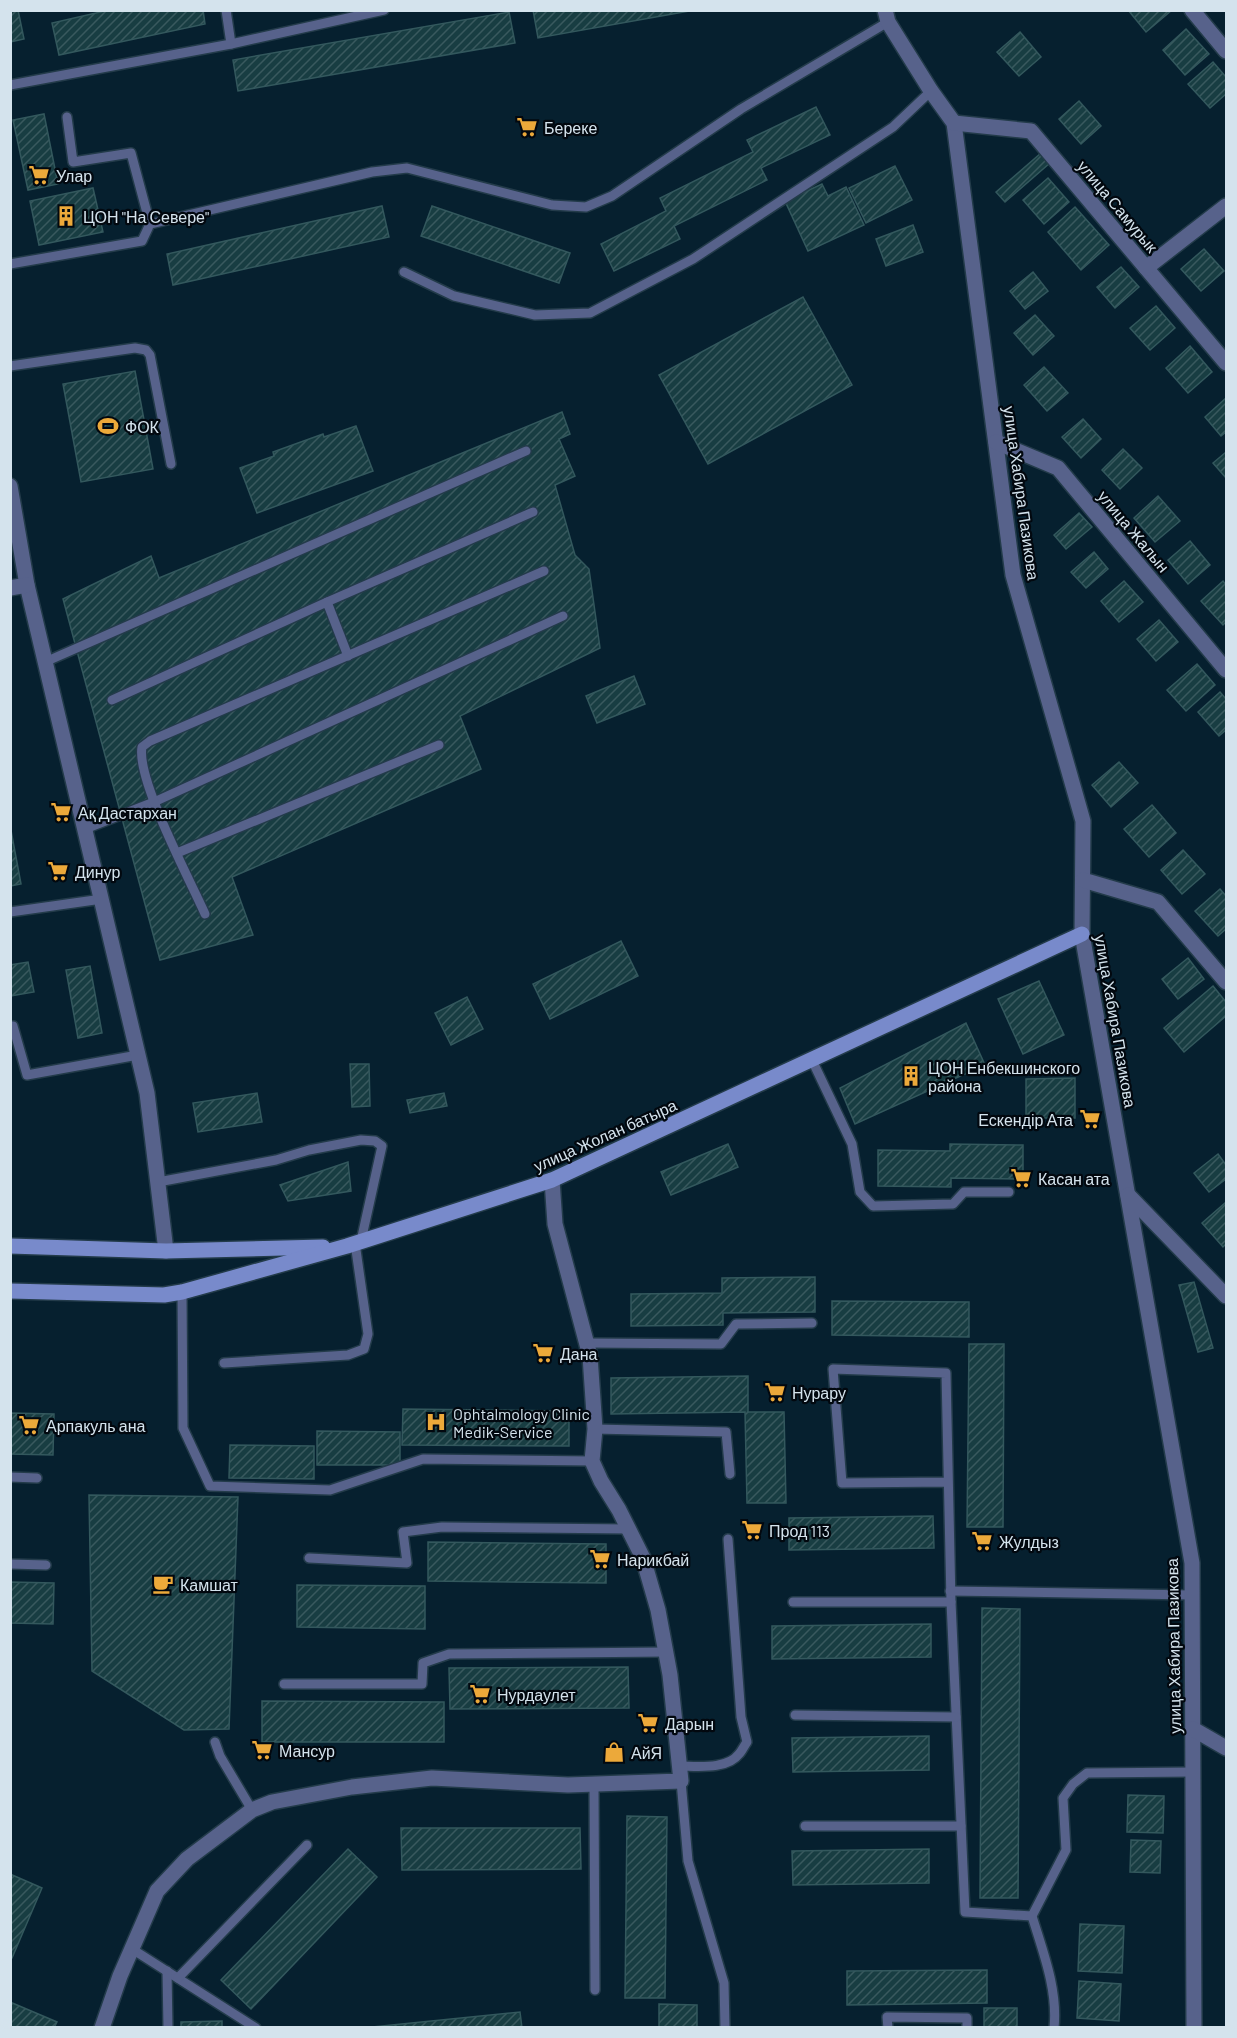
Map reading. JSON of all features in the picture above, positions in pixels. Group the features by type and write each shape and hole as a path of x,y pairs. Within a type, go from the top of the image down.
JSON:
{"street":[{"path":"1192,10 1227,51"},
{"name":"улица Хабира Пазикова","path":"887,16 931,91 954,123 1013,575 1083,822 1082,934 1192,1563 1194,2028"},
{"name":"улица Самурык","path":"954,123 1031,131 1227,363"},
{"path":"1146,268 1227,206"},
{"name":"улица Жалын","path":"996,442 1058,468 1227,670"},
{"path":"10,486 27,585 147,1093 166,1251"},
{"path":"10,588 27,585"},
{"path":"1083,880 1158,902 1227,982"},
{"name":"улица Жолан батыра","path":"10,1291 164,1295 182,1292 354,1244 552,1180 1082,934"},
{"path":"102,2028 157,1891 187,1859 252,1810 272,1802 329,1791 432,1778 568,1785 680,1774 666,1652 644,1558 592,1461 595,1429 590,1356 555,1224 552,1180"},
{"path":"1128,1195 1227,1296"},
{"path":"10,1246 166,1251 354,1244"},
{"path":"1193,1729 1227,1748"}],"lane":[{"path":"226,10 231,44"},
{"path":"10,85 231,44 384,10"},
{"path":"150,224 372,172 407,168 552,205 586,207 612,196 741,109 887,16"},
{"path":"404,272 454,296 534,315 590,313 693,259 893,127 931,91"},
{"path":"10,264 142,241 150,224 131,153 73,162 67,117"},
{"path":"10,366 135,348 146,350 150,355 171,464"},
{"path":"45,662 526,451"},
{"path":"112,700 327,602 533,512"},
{"path":"205,914 154,802 141,756 142,747 150,741 544,571"},
{"path":"327,602 348,656"},
{"path":"85,829 154,802 563,616"},
{"path":"177,854 439,745"},
{"path":"10,912 102,899"},
{"path":"10,1026 13,1026 27,1075 138,1055"},
{"path":"812,1060 852,1144 860,1192 873,1206 953,1204 964,1192 1009,1192"},
{"path":"158,1182 276,1160 309,1150 361,1140 375,1141 382,1146 354,1244 368,1334 364,1349 348,1355 224,1363"},
{"path":"182,1292 183,1428 210,1486 330,1490 423,1459 592,1461"},
{"path":"587,1343 721,1344 736,1324 812,1323"},
{"path":"948,1482 843,1483 833,1369 946,1373 948,1482 950,1591 965,1912 1032,1916"},
{"path":"595,1429 726,1432 730,1474"},
{"path":"10,1477 37,1478"},
{"path":"309,1558 407,1563 403,1532 442,1527 629,1529"},
{"path":"725,2028 724,1983 688,1861 680,1774 729,1761 739,1756 747,1742 741,1717 728,1539"},
{"path":"10,1564 46,1565"},
{"path":"950,1591 1192,1595"},
{"path":"793,1602 951,1602"},
{"path":"284,1684 423,1684 423,1663 448,1654 666,1652"},
{"path":"795,1716 956,1717"},
{"path":"215,1742 220,1756 252,1810"},
{"path":"1054,2028 1056,2010 1032,1916 1066,1850 1063,1798 1087,1773 1193,1772"},
{"path":"594,1784 595,1990"},
{"path":"805,1826 961,1826"},
{"path":"178,1978 308,1845"},
{"path":"132,1949 256,2028"},
{"path":"167,1971 168,2028"},
{"path":"888,2028 887,2017 967,2018 967,2028"}],"building":[{"path":"10,10 18,10 24,39 10,42"},
{"path":"109,10 203,10 205,24 59,55 52,23"},
{"path":"533,10 695,10 538,38"},
{"path":"1128,10 1172,10 1146,32"},
{"path":"509,12 515,43 238,91 233,60"},
{"path":"1186,29 1209,54 1185,75 1163,50"},
{"path":"1020,32 1041,57 1019,76 997,52"},
{"path":"1213,62 1226,77 1226,94 1210,108 1188,84"},
{"path":"1079,101 1101,126 1081,144 1059,119"},
{"path":"816,107 830,135 761,168 767,180 674,226 680,239 614,271 601,244 666,211 660,198 753,152 747,140"},
{"path":"44,114 58,184 28,190 13,120"},
{"path":"1041,153 1050,163 1005,202 996,192"},
{"path":"895,166 912,200 866,223 849,188"},
{"path":"1048,178 1069,202 1044,224 1023,200"},
{"path":"822,184 828,196 846,187 864,225 808,251 785,201"},
{"name":"ЦОН \"На Севере\"","path":"93,188 103,232 39,245 30,201"},
{"path":"382,206 389,237 173,285 167,254"},
{"path":"432,206 570,253 559,283 421,236"},
{"path":"1075,207 1109,245 1081,270 1048,232"},
{"path":"913,225 923,252 886,266 876,239"},
{"path":"1204,249 1224,271 1201,291 1181,269"},
{"path":"1121,267 1139,287 1115,308 1097,287"},
{"path":"1033,272 1048,291 1025,309 1010,291"},
{"path":"803,297 852,385 708,464 659,375"},
{"path":"1156,306 1175,328 1150,350 1130,328"},
{"path":"1035,315 1054,336 1033,355 1014,333"},
{"path":"1190,346 1212,372 1188,393 1166,368"},
{"path":"1044,367 1068,393 1047,411 1024,385"},
{"name":"ФОК","path":"135,371 153,469 81,482 63,384"},
{"path":"1226,398 1226,432 1221,436 1205,417"},
{"path":"562,412 570,434 559,439 575,476 555,485 575,555 589,569 600,648 460,716 481,769 232,877 253,935 160,960 63,599 151,556 159,578"},
{"path":"1083,419 1101,439 1081,458 1062,437"},
{"path":"356,426 373,471 257,513 240,468 274,456 273,452 323,434 324,437"},
{"path":"1123,449 1142,468 1120,489 1102,470"},
{"path":"1226,452 1226,478 1213,463"},
{"path":"1158,496 1180,521 1155,542 1134,518"},
{"path":"1079,513 1092,527 1066,549 1054,535"},
{"path":"1190,541 1210,565 1188,584 1168,560"},
{"path":"1094,552 1108,569 1086,588 1071,572"},
{"path":"1124,581 1143,602 1119,622 1101,601"},
{"path":"1223,581 1226,585 1226,622 1223,625 1201,601"},
{"path":"1159,620 1178,642 1156,661 1137,639"},
{"path":"1197,664 1215,685 1186,711 1167,690"},
{"path":"634,676 645,704 597,723 586,696"},
{"path":"1220,692 1226,699 1226,730 1219,736 1198,712"},
{"path":"1119,762 1138,783 1111,807 1092,785"},
{"path":"1152,805 1176,833 1149,857 1124,829"},
{"path":"10,825 21,884 10,886"},
{"path":"1183,850 1205,874 1182,894 1161,870"},
{"path":"1220,889 1226,896 1226,929 1218,936 1195,911"},
{"path":"621,941 638,976 550,1019 533,984"},
{"path":"1188,958 1204,979 1178,999 1162,979"},
{"path":"28,962 34,992 10,996 10,965"},
{"path":"90,966 102,1033 78,1038 66,970"},
{"path":"1039,981 1064,1035 1023,1054 998,999"},
{"path":"1213,986 1226,1002 1226,1016 1184,1052 1164,1028"},
{"path":"467,997 483,1029 451,1045 435,1013"},
{"name":"ЦОН Енбекшинского района","path":"966,1023 985,1065 855,1124 840,1088"},
{"path":"350,1064 369,1064 370,1106 352,1107"},
{"path":"1075,1078 1075,1118 1026,1118 1026,1079"},
{"path":"257,1093 262,1122 198,1132 193,1103"},
{"path":"444,1093 447,1106 410,1113 407,1100"},
{"path":"728,1144 738,1167 671,1195 661,1172"},
{"path":"950,1144 1023,1145 1023,1179 951,1178 951,1187 878,1186 878,1150 950,1151"},
{"path":"1218,1154 1226,1165 1226,1179 1209,1192 1194,1173"},
{"path":"348,1162 351,1191 288,1201 280,1185"},
{"path":"1225,1203 1226,1244 1223,1247 1202,1223"},
{"path":"815,1277 815,1312 723,1313 723,1325 631,1326 631,1294 722,1293 722,1278"},
{"path":"1194,1282 1213,1348 1198,1352 1179,1285"},
{"path":"832,1301 969,1302 969,1337 832,1335"},
{"path":"969,1344 1004,1344 1003,1527 967,1527"},
{"path":"748,1376 748,1412 784,1412 786,1503 747,1503 745,1412 611,1414 611,1378"},
{"path":"403,1409 569,1411 569,1446 402,1445"},
{"path":"10,1413 54,1414 53,1455 10,1454"},
{"path":"317,1431 400,1432 400,1465 317,1465"},
{"path":"230,1445 314,1446 314,1479 229,1478"},
{"name":"Камшат","path":"89,1495 238,1497 229,1729 184,1730 92,1671"},
{"path":"933,1516 934,1548 789,1550 789,1518"},
{"path":"428,1542 606,1544 606,1583 428,1581"},
{"path":"10,1582 54,1583 53,1624 10,1623"},
{"path":"297,1585 425,1586 425,1629 297,1627"},
{"path":"982,1608 1020,1609 1018,1898 980,1898"},
{"path":"931,1624 931,1657 772,1659 772,1626"},
{"path":"628,1667 629,1708 450,1709 449,1668"},
{"path":"262,1701 444,1702 444,1742 262,1742"},
{"path":"929,1736 929,1770 793,1772 792,1738"},
{"path":"1128,1795 1164,1796 1163,1833 1127,1832"},
{"path":"627,1816 667,1817 665,1998 625,1998"},
{"path":"401,1828 580,1828 581,1869 402,1870"},
{"path":"1131,1840 1161,1841 1160,1873 1130,1872"},
{"path":"348,1849 377,1877 251,2009 221,1980"},
{"path":"929,1849 929,1883 793,1885 792,1851"},
{"path":"10,1874 42,1888 12,1958 10,1958"},
{"path":"1080,1924 1124,1926 1122,1973 1078,1971"},
{"path":"987,1970 987,2003 847,2005 847,1971"},
{"path":"1079,1981 1121,1984 1119,2021 1077,2018"},
{"path":"10,2002 57,2022 54,2028 10,2028"},
{"path":"659,2004 697,2005 697,2028 659,2028"},
{"path":"984,2008 1017,2008 1017,2028 984,2028"},
{"path":"520,2012 522,2028 372,2027"},
{"path":"222,2021 222,2028 181,2028 181,2022"}],"place":[{"name":"Береке","path":"527,127"},
{"name":"Улар","path":"39,175"},
{"name":"ЦОН \"На Севере\"","path":"66,216"},
{"name":"ФОК","path":"108,426"},
{"name":"Ақ Дастархан","path":"61,812"},
{"name":"Динур","path":"58,871"},
{"name":"ЦОН Енбекшинского района","path":"911,1076"},
{"name":"Ескендір Ата","path":"1090,1119"},
{"name":"Касан ата","path":"1021,1178"},
{"name":"Дана","path":"543,1353"},
{"name":"Нурару","path":"775,1392"},
{"name":"Ophtalmology Clinic Medik-Service","path":"436,1422"},
{"name":"Арпакуль ана","path":"29,1425"},
{"name":"Прод 113","path":"752,1530"},
{"name":"Жулдыз","path":"982,1541"},
{"name":"Нарикбай","path":"600,1559"},
{"name":"Камшат","path":"163,1584"},
{"name":"Нурдаулет","path":"480,1694"},
{"name":"Дарын","path":"648,1723"},
{"name":"Мансур","path":"262,1750"},
{"name":"АйЯ","path":"614,1752"}]}
